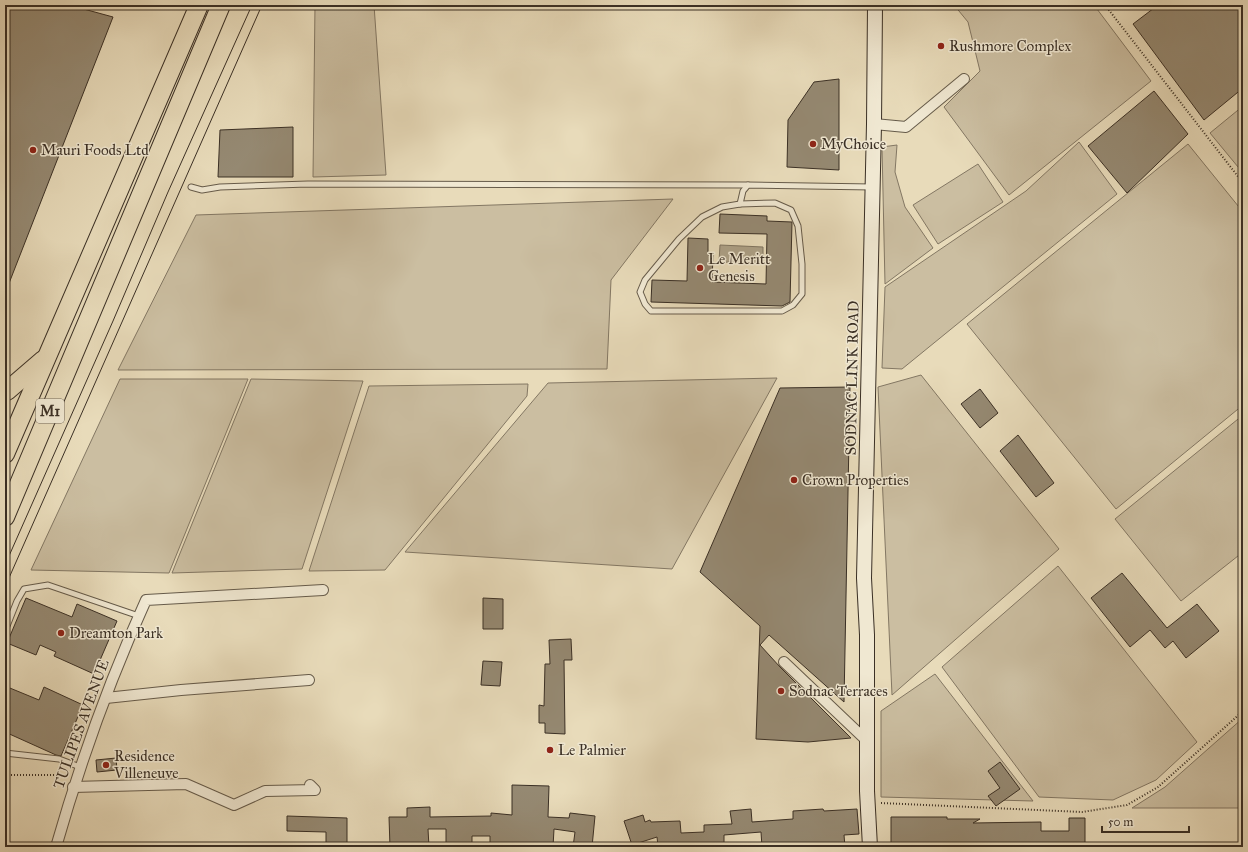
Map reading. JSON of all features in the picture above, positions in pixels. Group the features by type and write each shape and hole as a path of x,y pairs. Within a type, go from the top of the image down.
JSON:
{"highway":[{"path":"72,300 136,121 186,5"},
{"name":"M1","path":"5,454 199,5"},
{"name":"M1","path":"5,517 221,5"},
{"path":"95,305 169,153 232,5"},
{"path":"6,392 46,358"}],"main road":[{"name":"SODNAC LINK ROAD","path":"870,847 866,740 868,634 864,578 873,187 875,5"}],"street":[{"path":"874,124 906,127 964,78"},
{"name":"TULIPES AVENUE","path":"56,847 73,787 106,698 146,600 323,590"},
{"path":"784,662 866,740"},
{"path":"106,698 182,690 309,680"},
{"path":"73,787 186,784 234,805 265,791 315,790 310,785"}],"lane":[{"path":"191,187 202,190 227,187 308,184 748,185 873,187"},
{"path":"740,204 743,191 748,185"},
{"path":"775,203 791,210 798,226 802,264 802,294 793,305 782,311 651,311 645,304 640,292 645,280 664,257 679,239 702,217 722,207 740,204 775,203"},
{"path":"5,631 17,601 24,589 48,585 139,616"},
{"path":"5,753 59,759 79,771"}],"path":[{"path":"1106,5 1243,183"},
{"path":"868,802 1082,812 1127,805 1158,787 1243,711"},
{"path":"5,775 79,771"}],"shaded area":[{"path":"315,5 374,5 386,175 313,177"},
{"path":"954,5 1094,5 1151,81 1009,195 944,107 980,71 968,22"},
{"path":"1243,106 1243,173 1210,133"},
{"path":"1079,142 1117,194 902,369 882,368 885,287 1026,191"},
{"path":"1188,144 1243,212 1243,405 1116,509 967,324"},
{"path":"897,145 895,172 905,207 933,248 885,284 882,147"},
{"path":"978,164 1003,202 938,244 913,205"},
{"path":"673,199 611,280 607,369 118,370 196,215"},
{"path":"720,245 763,247 763,263 719,262"},
{"path":"921,375 1059,549 892,695 878,387"},
{"path":"777,378 672,569 405,552 548,383"},
{"path":"120,379 248,379 169,573 31,570"},
{"path":"251,379 363,381 302,569 172,573"},
{"path":"528,384 527,396 385,570 309,571 369,386"},
{"path":"1243,415 1243,552 1181,601 1115,519"},
{"path":"1058,566 1197,742 1156,780 1113,800 1039,797 942,667"},
{"path":"935,674 1033,801 881,797 881,711"},
{"path":"1243,718 1243,808 1132,808 1165,787"}],"building":[{"name":"Mauri Foods Ltd","path":"5,5 69,5 113,17 6,291"},
{"path":"1158,5 1243,5 1243,88 1204,120 1133,24"},
{"name":"MyChoice","path":"839,79 839,170 787,167 788,120 814,82"},
{"path":"1154,91 1188,134 1127,193 1088,146"},
{"path":"293,127 293,177 218,177 220,130"},
{"name":"Le Meritt Genesis","path":"720,214 767,216 767,221 792,222 790,302 782,306 651,302 652,280 687,281 688,238 708,239 708,255 713,255 712,282 766,284 767,234 719,233"},
{"name":"Crown Properties","path":"850,387 844,702 769,635 760,645 851,738 808,742 756,739 760,626 700,572 780,388"},
{"path":"980,389 998,413 980,428 961,404"},
{"path":"1018,435 1054,483 1036,497 1000,451"},
{"path":"1122,573 1167,628 1197,604 1219,631 1186,658 1173,641 1165,648 1150,630 1130,647 1091,598"},
{"name":"Dreamton Park","path":"26,598 72,617 77,604 117,621 94,674 54,656 56,652 40,645 36,655 7,643"},
{"path":"483,598 503,599 503,629 483,629"},
{"path":"571,639 572,660 564,660 565,734 545,733 545,723 539,723 539,705 544,706 545,664 550,664 549,640"},
{"path":"483,661 502,662 500,686 481,685"},
{"path":"5,686 39,700 44,687 83,705 61,756 5,732"},
{"name":"Residence Villeneuve","path":"116,758 117,770 97,772 96,760"},
{"path":"1000,762 1020,789 996,806 988,796 1000,788 988,771"},
{"path":"512,785 549,786 548,817 569,818 570,813 595,816 592,847 573,847 575,832 554,829 553,847 524,845 524,847 490,846 490,836 472,836 472,847 453,847 453,844 446,844 446,829 428,829 429,847 390,847 389,817 407,817 407,808 430,807 430,817 491,816 491,813 512,815"},
{"path":"751,809 752,822 793,819 793,811 857,809 859,834 844,835 845,847 795,847 795,845 762,847 761,832 724,835 724,847 683,847 683,844 658,846 657,837 632,845 624,821 643,815 645,822 650,820 651,822 680,821 681,833 704,832 704,825 732,824 730,811"},
{"path":"287,816 347,818 347,847 326,846 326,832 287,831"},
{"path":"891,817 947,817 947,819 980,819 973,823 1041,822 1041,831 1069,831 1069,818 1085,818 1085,847 891,847"}],"tram line":[{"path":"5,565 113,321 168,192 252,5"},
{"path":"5,587 262,5"}],"place":[{"name":"Rushmore Complex","path":"941,46"},
{"name":"MyChoice","path":"813,144"},
{"name":"Mauri Foods Ltd","path":"33,150"},
{"name":"Le Meritt Genesis","path":"700,268"},
{"name":"Crown Properties","path":"794,480"},
{"name":"Dreamton Park","path":"61,633"},
{"name":"Sodnac Terraces","path":"781,691"},
{"name":"Le Palmier","path":"550,750"},
{"name":"Residence Villeneuve","path":"106,765"}]}
